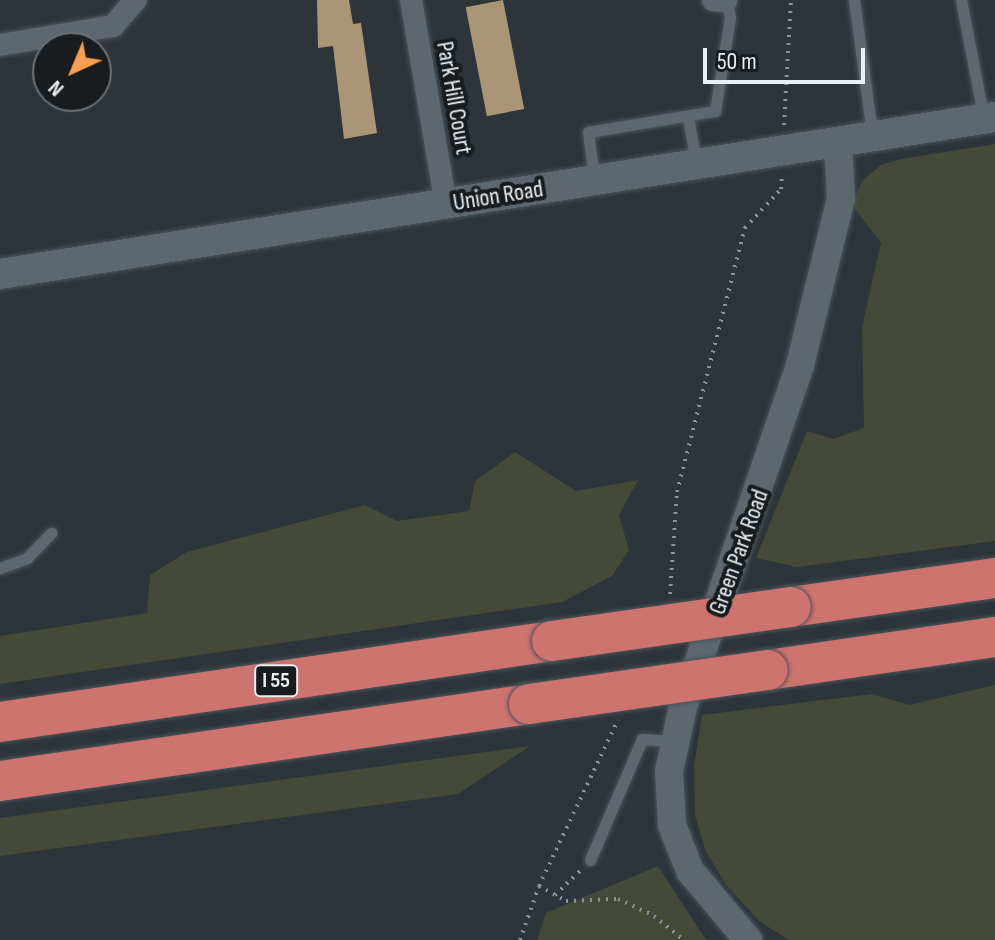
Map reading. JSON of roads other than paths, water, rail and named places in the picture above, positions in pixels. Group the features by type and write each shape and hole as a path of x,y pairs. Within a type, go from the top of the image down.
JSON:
{"highway":[{"name":"I 55","path":"0,722 995,578"},
{"path":"0,781 995,637"}],"main road":[{"name":"Union Road","path":"0,274 990,118"}],"street":[{"path":"0,45 113,26 136,0"},
{"name":"Park Hill Court","path":"411,0 446,205"},
{"path":"713,0 726,1"},
{"name":"Green Park Road","path":"748,940 710,902 679,849 669,801 673,741 800,365 841,198 838,143"}],"lane":[{"path":"854,0 872,137"},
{"path":"961,0 990,118"},
{"path":"594,181 588,132 715,111 730,17 726,1"},
{"path":"688,116 696,164"},
{"path":"0,568 27,558 51,533"},
{"path":"590,860 642,739 673,741"}]}
